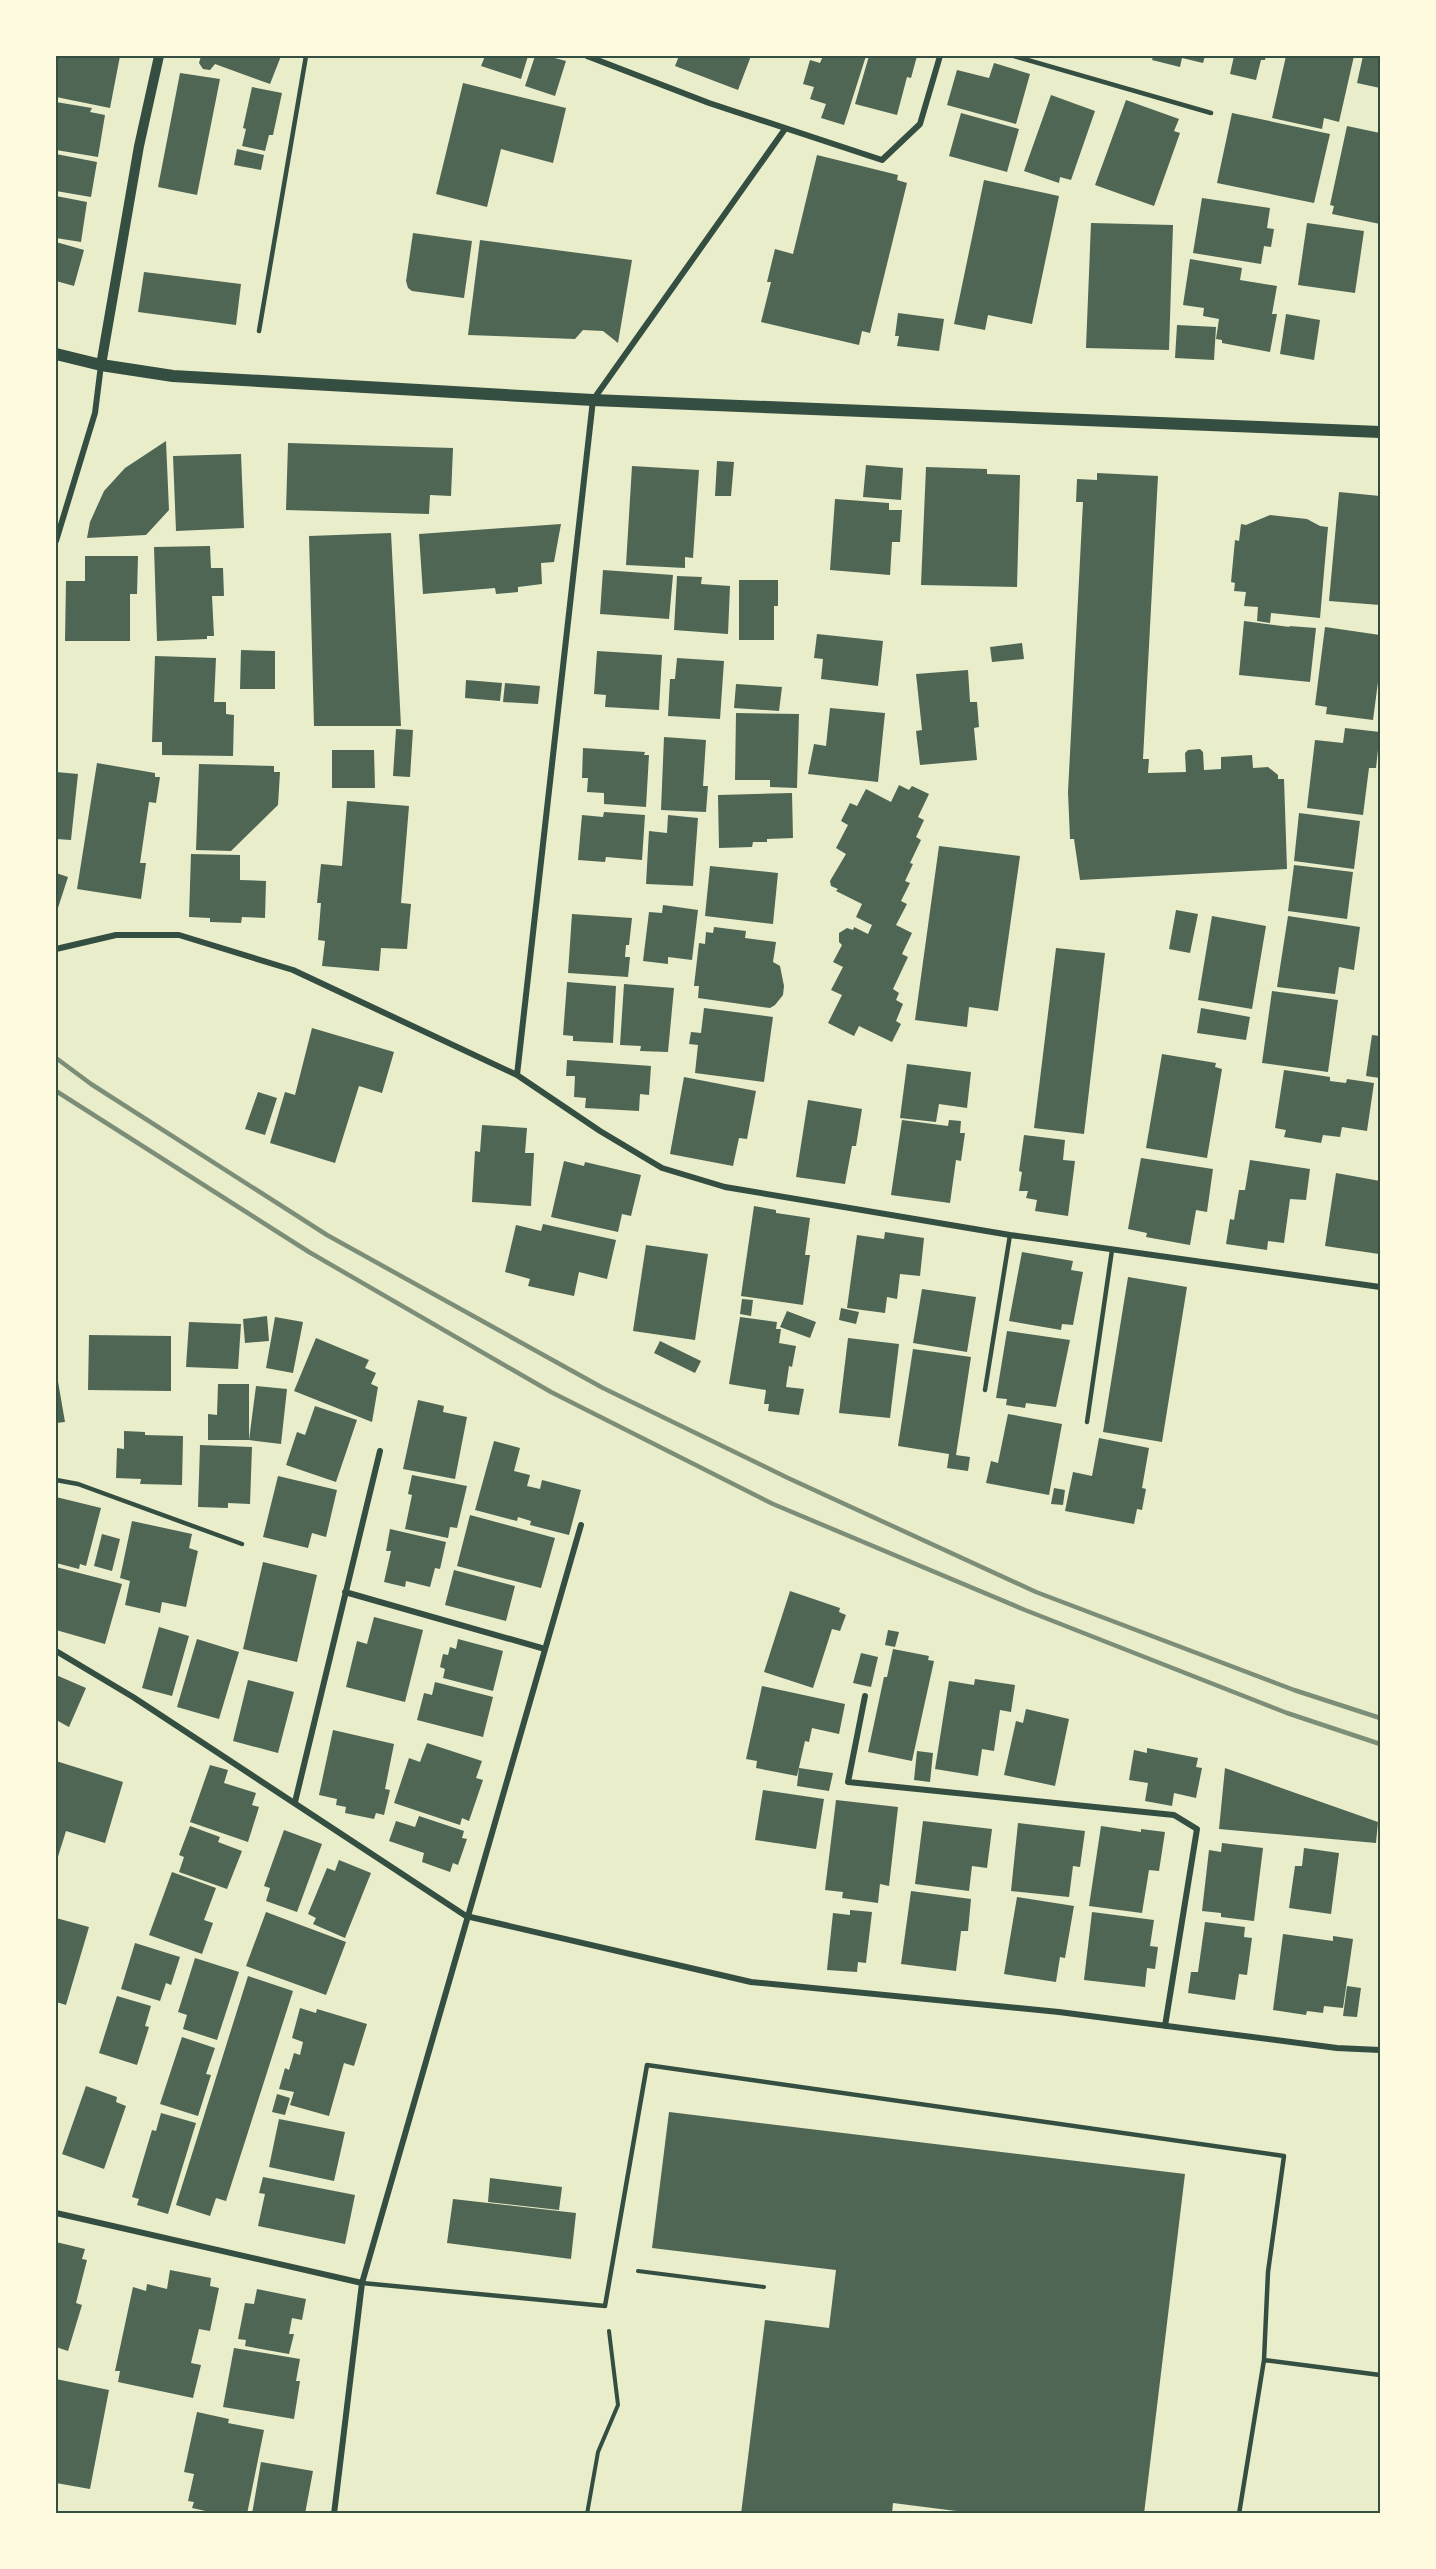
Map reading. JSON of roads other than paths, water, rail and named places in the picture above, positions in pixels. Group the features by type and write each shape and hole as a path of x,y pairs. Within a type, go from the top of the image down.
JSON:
{"main road":[{"path":"56,354 101,365 173,376 593,400 1380,432"}],"street":[{"path":"56,541 95,413 101,365 139,146 159,56"},
{"path":"587,56 709,103 882,160 920,124 940,56"},
{"path":"517,1075 593,400 785,129"},
{"path":"56,949 116,934 179,935 293,970 517,1075 600,1131 662,1168 725,1187 1010,1235 1380,1287"},
{"path":"295,1802 380,1450"},
{"path":"334,2514 362,2283 466,1916 581,1525"},
{"path":"345,1592 545,1649"},
{"path":"56,1651 133,1697 466,1916 751,1982 1059,2012 1337,2048 1380,2050"},
{"path":"864,1696 848,1782 1174,1815 1197,1829 1165,2026"},
{"path":"56,2213 362,2283"}],"lane":[{"path":"259,331 306,56"},
{"path":"1014,56 1211,113"},
{"path":"985,1390 1010,1235"},
{"path":"1087,1422 1112,1250"},
{"path":"56,1480 78,1484 242,1544"},
{"path":"362,2283 605,2306 647,2065 1284,2156 1268,2272 1264,2360 1239,2514"},
{"path":"1264,2360 1380,2375"}],"railway":[{"path":"56,1058 91,1084 327,1235 603,1388 788,1478 1036,1592 1294,1690 1380,1718"},
{"path":"56,1091 309,1252 551,1392 773,1504 1025,1610 1287,1713 1380,1744"}]}
